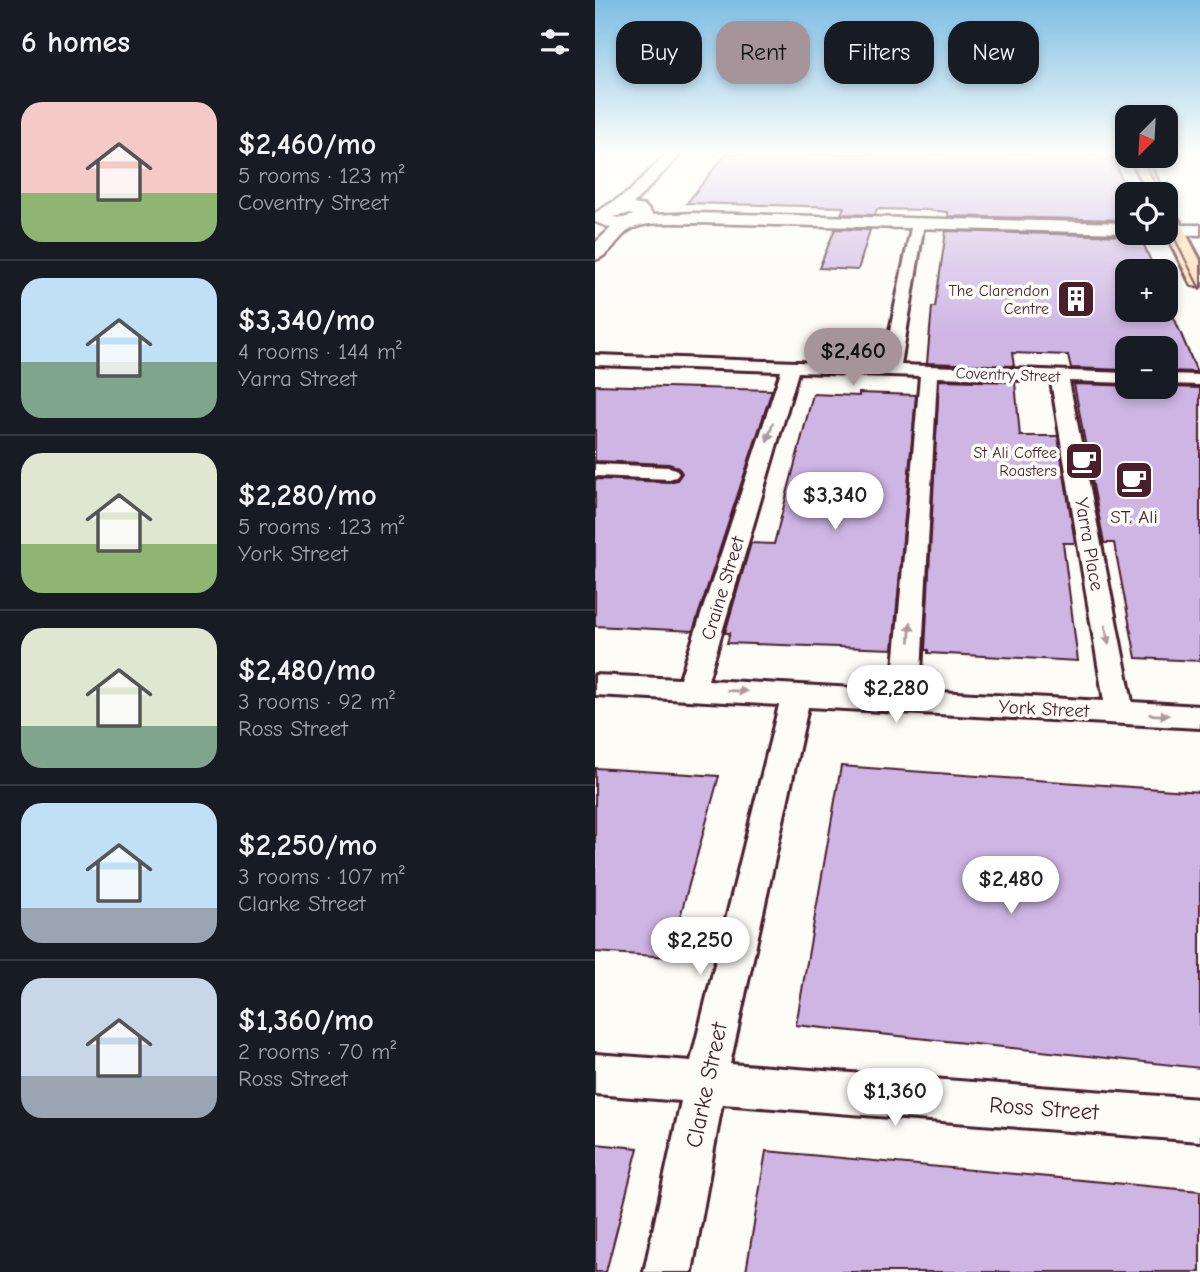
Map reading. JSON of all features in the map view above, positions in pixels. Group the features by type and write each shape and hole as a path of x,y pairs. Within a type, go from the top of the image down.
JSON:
{"main road":[{"path":"1178,243 1200,280"}],"street":[{"path":"595,254 621,228 638,216"},
{"path":"603,219 638,216 1115,228"},
{"path":"891,370 918,223"},
{"path":"1178,230 1200,230"},
{"name":"Coventry Street","path":"595,360 1115,377"},
{"name":"Craine Street","path":"691,689 791,367"},
{"path":"905,701 929,371"},
{"name":"Yarra Place","path":"1059,375 1120,713"},
{"path":"1178,379 1200,380"},
{"path":"595,470 669,473"},
{"name":"York Street","path":"595,685 1200,717"},
{"name":"Clarke Street","path":"668,1272 706,1082 796,695"},
{"name":"Ross Street","path":"595,1074 1200,1120"}],"building":[{"path":"876,213 875,215 841,214"},
{"path":"948,213 1115,213 1115,220 948,216"},
{"path":"835,229 870,230 858,270 819,268"},
{"path":"946,231 1115,236 1115,245 1144,245 1150,259 1115,259 1115,322 1176,322 1197,372 1178,371 1178,336 1115,336 1115,370 1071,368 1068,355 1012,353 1014,366 927,363 932,307 935,307"},
{"path":"939,380 1015,382 1020,436 1058,436 1075,543 1063,543 1078,661 928,653 928,650 925,650"},
{"path":"1074,384 1115,385 1115,399 1178,399 1178,387 1200,388 1200,661 1136,658 1114,543 1104,543"},
{"path":"595,385 772,390 693,631 595,626 595,479 669,482 677,480 682,473 678,467 669,464 595,461"},
{"path":"859,393 916,395 893,649 727,643 730,633 725,633 751,543 774,544 813,394 859,396"},
{"path":"841,766 1200,792 1200,1068 796,1025"},
{"path":"595,768 719,776 669,957 595,952"},
{"path":"595,1144 638,1148 606,1272 595,1272"},
{"path":"766,1151 1200,1191 1200,1272 746,1272"}],"tram line":[{"path":"1178,245 1200,289"}],"place":[{"name":"The Clarendon Centre","path":"1076,299"},
{"name":"St Ali Coffee Roasters","path":"1084,461"},
{"name":"ST. Ali","path":"1134,480"}]}
